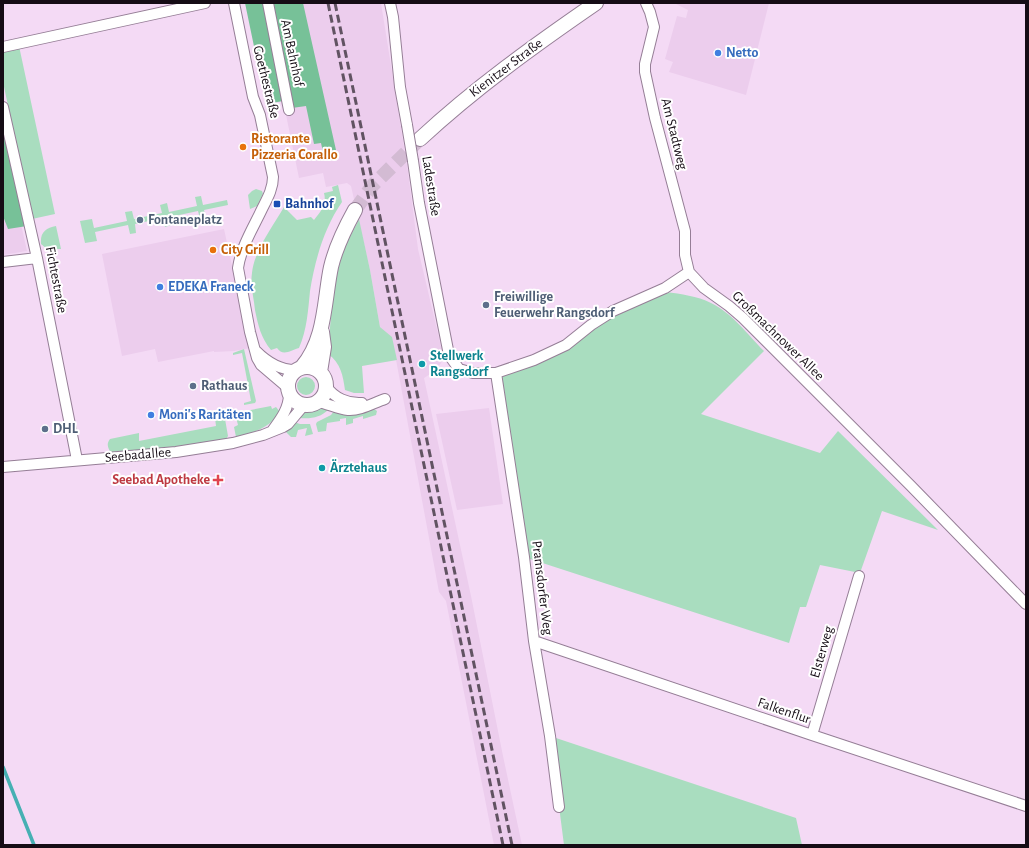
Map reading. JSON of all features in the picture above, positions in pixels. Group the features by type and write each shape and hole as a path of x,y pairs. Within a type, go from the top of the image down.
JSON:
{"street":[{"path":"3,47 205,3"},
{"name":"Goethestraße","path":"234,3 253,97 260,115 273,177 273,185 269,196 244,246 238,268 250,332 261,365 288,391"},
{"name":"Am Bahnhof","path":"268,3 289,110"},
{"name":"Ladestraße","path":"390,3 393,17 400,87 419,203 449,356 459,369 473,373 496,373"},
{"name":"Kienitzer Straße","path":"420,139 495,75 596,3"},
{"name":"Am Stadtweg","path":"646,3 654,27 645,64 645,72 655,118 684,231 685,255 689,272"},
{"name":"Fichtestraße","path":"3,107 37,258 77,460"},
{"path":"272,432 285,413 289,402 289,378 307,361 321,330 328,282 337,247 355,210"},
{"path":"3,262 37,258"},
{"path":"496,373 534,360 566,346 590,325 614,311 664,288 689,272"},
{"name":"Großmachnower Allee","path":"689,272 704,288 743,318 911,486 1026,604"},
{"path":"320,372 324,347 324,339 321,330"},
{"path":"255,350 266,360 287,370 312,367 320,372 330,392 352,404 374,403"},
{"name":"Pramsdorfer Weg","path":"496,373 524,557 534,641 550,736 559,807"},
{"name":"Seebadallee","path":"3,467 176,452 233,443 272,432 288,424 310,403 323,395 326,386"},
{"path":"288,391 295,401 324,403 348,410 360,409 385,400"},
{"name":"Elsterweg","path":"812,735 859,576"},
{"name":"Falkenflur","path":"534,641 1026,806"}],"shaded area":[{"path":"269,3 381,3 408,172 418,249 444,359 435,371 424,378 471,596 522,845 494,845 446,601 439,592 392,338 380,327 370,270 351,186 347,183 326,187 323,173 299,178 285,110"},
{"path":"674,3 769,3 746,95 669,72 673,62 665,59 677,16 686,18 688,10"},
{"path":"3,144 27,251 3,255"},
{"path":"224,229 250,348 234,351 214,351 158,362 155,349 122,356 102,254"},
{"path":"489,408 503,504 457,510 436,414"}],"green space":[{"path":"245,3 303,3 336,150 323,152 321,143 314,144 306,106 292,108 289,100 266,104"},
{"path":"19,46 55,214 32,219 3,82 3,50"},
{"path":"3,114 27,226 8,229 3,216"},
{"path":"338,185 342,202 325,233 321,245 310,291 308,313 302,341 299,348 290,351 282,352 277,348 271,350 262,336 255,310 252,278 253,265 256,256 284,207 297,220 311,217 314,220 324,204 324,193 333,191 332,187"},
{"path":"256,189 262,191 263,194 257,206 250,209 248,195"},
{"path":"201,196 203,205 227,200 228,205 204,210 206,218 200,219 198,211 170,217 171,225 165,227 163,218 135,224 136,233 130,234 128,225 95,232 97,241 85,243 80,221 92,219 94,228 127,221 125,212 132,211 134,219 162,213 160,205 167,203 169,212 197,206 195,197"},
{"path":"359,219 380,327 392,337 397,360 362,366 364,393 354,393 345,390 339,366 328,354 337,273 345,247"},
{"path":"56,226 61,249 47,249 41,244 42,236 44,231"},
{"path":"666,292 695,297 719,307 733,318 764,351 701,414 820,453 838,431 938,530 882,511 860,573 820,565 806,607 800,607 789,643 524,557 496,373 534,360 590,325"},
{"path":"244,349 256,401 255,403 244,405 244,403 251,401 242,353 233,355 233,353"},
{"path":"302,377 310,377 315,382 313,393 310,395 302,395 297,390 297,382"},
{"path":"271,406 272,409 276,407 281,413 276,418 261,429 236,437 234,427 238,425 235,413"},
{"path":"320,408 329,409 315,417 299,418 304,412"},
{"path":"374,409 377,411 376,415 363,419 363,416 353,419 353,423 346,425 346,418 340,419 340,421 327,423 326,431 318,432 317,422 331,415 334,411"},
{"path":"215,418 218,418 218,420 225,419 228,436 226,439 176,447 111,453 108,448 110,439 139,433 139,441 216,426"},
{"path":"294,422 300,424 310,424 313,434 305,436 307,428 298,430 296,437 291,437 286,432"},
{"path":"550,736 796,818 802,845 564,845"}],"waterway":[{"path":"3,767 34,845"}],"tunnel":[{"path":"355,210 373,185 420,139"}],"railway":[{"path":"328,3 503,845"},
{"path":"335,3 512,845"}],"place":[{"name":"Netto","path":"718,53"},
{"name":"Ristorante Pizzeria Corallo","path":"243,147"},
{"name":"Bahnhof","path":"277,204"},
{"name":"Fontaneplatz","path":"140,220"},
{"name":"City Grill","path":"213,250"},
{"name":"EDEKA Franeck","path":"160,287"},
{"name":"Freiwillige Feuerwehr Rangsdorf","path":"486,305"},
{"name":"Stellwerk Rangsdorf","path":"422,364"},
{"name":"Rathaus","path":"193,386"},
{"name":"Moni's Raritäten","path":"151,415"},
{"name":"DHL","path":"45,429"},
{"name":"Ärztehaus","path":"322,468"},
{"name":"Seebad Apotheke","path":"218,480"}]}
